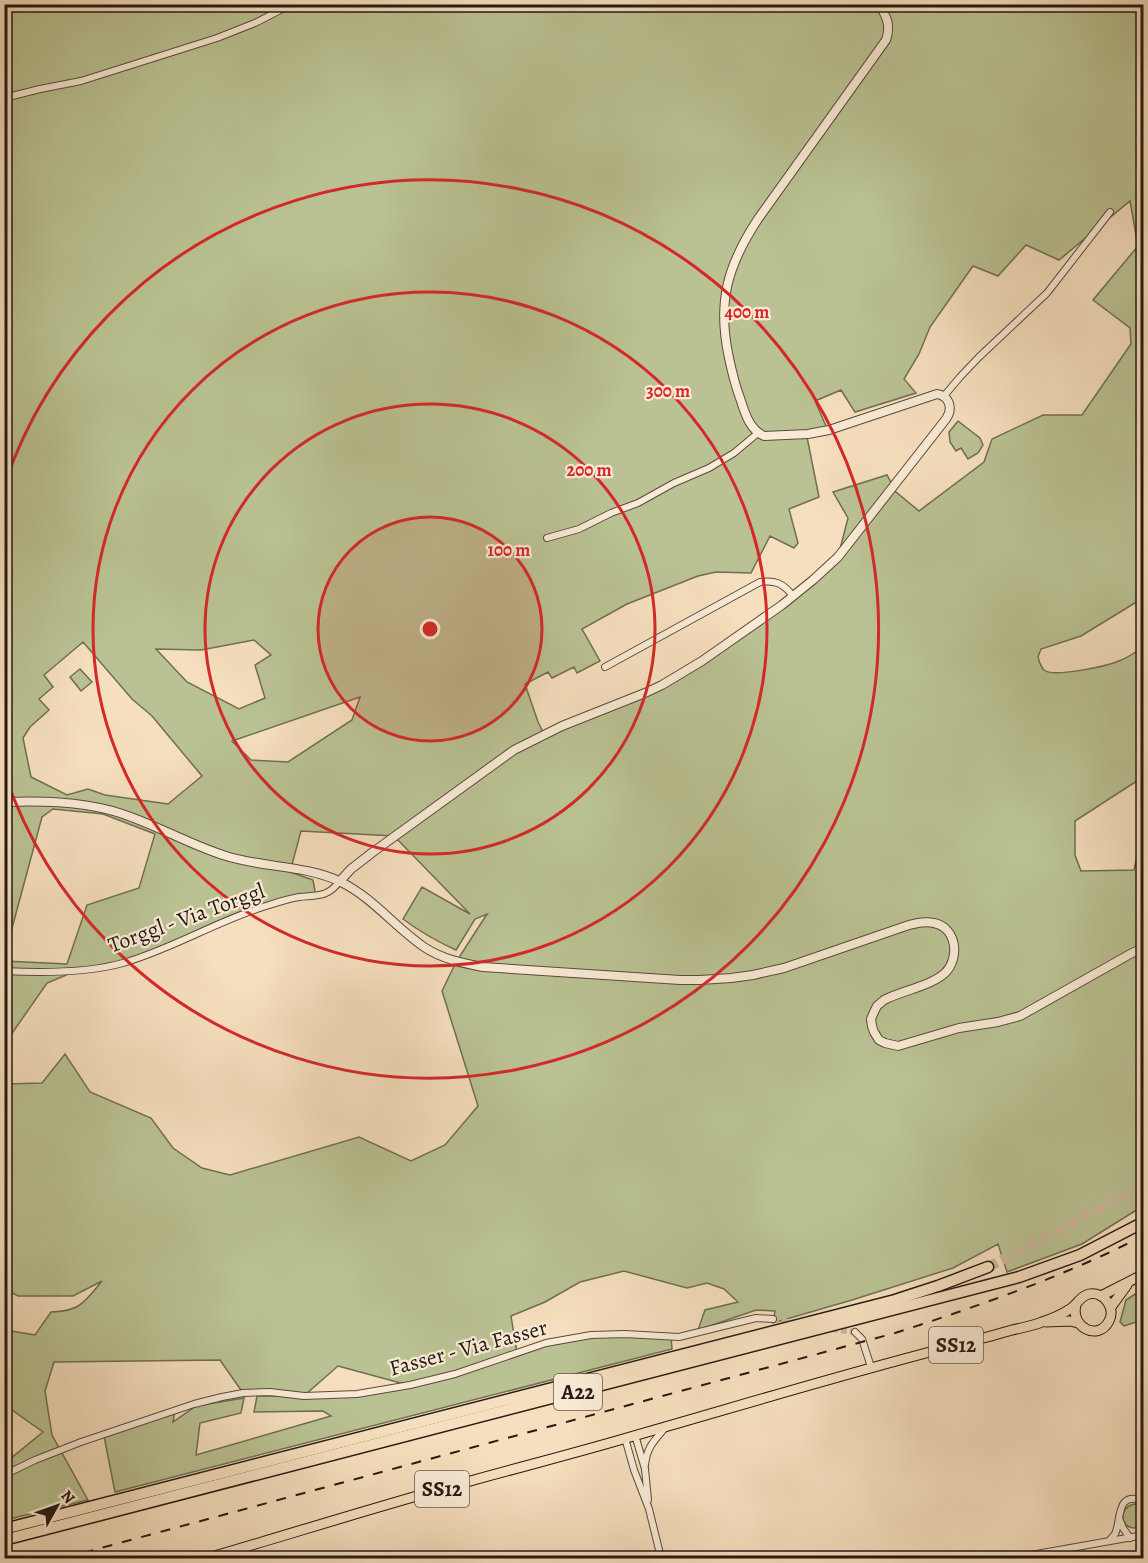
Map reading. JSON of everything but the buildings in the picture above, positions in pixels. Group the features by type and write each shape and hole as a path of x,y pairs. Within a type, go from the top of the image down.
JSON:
{"highway":[{"name":"A22","path":"4,1540 1019,1277 1080,1255 1143,1222"},
{"name":"A22","path":"4,1529 895,1300 988,1267"}],"main road":[{"name":"SS12","path":"208,1558 871,1367 1040,1323 1069,1310 1084,1296 1089,1294 1101,1296 1143,1274"},
{"name":"SS12","path":"1040,1323 1071,1321 1089,1330 1102,1328 1109,1322 1110,1307 1129,1282"},
{"path":"1101,1296 1105,1298 1110,1307"},
{"path":"1076,1305 1075,1317 1078,1323"}],"street":[{"path":"4,98 40,88 81,81 217,38 255,23 292,4"},
{"path":"340,882 351,869 373,852 514,750 562,726 662,685 721,648 793,596 838,557 949,415 949,402 944,396 930,395 829,430 811,434 764,436 758,433 750,423 738,395 726,345 723,313 725,294 729,276 742,244 753,225 881,47 889,31 886,16 879,4"},
{"path":"944,396 966,370 1047,293 1110,212"},
{"path":"547,538 579,529 709,468 734,453 758,433"},
{"path":"604,667 760,582 777,583 793,596"},
{"path":"4,802 72,802 95,806 144,822 228,857 318,874 340,882 360,894 409,936 439,955 456,962 483,967 680,980 731,978 784,968 906,926 934,923 945,928 953,940 954,956 948,968 937,978 885,1000 878,1006 872,1019 874,1032 879,1040 898,1046 959,1028 1020,1016 1143,948"},
{"name":"Torggl - Via Torggl","path":"4,971 35,973 122,963 262,907 286,900 322,895 332,890 340,882"},
{"name":"Fasser - Via Fasser","path":"4,1475 81,1442 194,1404 222,1397 243,1393 270,1392 304,1396 357,1394 455,1374 546,1343 591,1335 679,1337 756,1318 773,1319"},
{"path":"855,1332 862,1339 871,1367"},
{"path":"649,1509 646,1455 650,1445 666,1426"},
{"path":"635,1436 645,1469"},
{"path":"625,1438 649,1509 661,1558"},
{"path":"1109,1542 1115,1534 1120,1509 1126,1502 1136,1499 1143,1502"},
{"path":"1119,1517 1130,1538"},
{"path":"1014,1558 1143,1536"}],"green space":[{"path":"5,5 1143,5 1143,598 1081,636 1041,649 1038,657 1044,670 1058,673 1069,672 1113,663 1143,647 1143,777 1075,821 1075,855 1081,871 1134,870 1143,828 1143,1206 1082,1244 1007,1272 998,1244 953,1268 773,1323 775,1311 756,1310 698,1330 705,1310 738,1302 724,1289 707,1283 687,1288 624,1271 580,1282 545,1302 511,1316 517,1352 591,1335 671,1337 672,1349 115,1492 104,1436 175,1411 173,1422 196,1406 244,1398 241,1413 200,1423 196,1455 331,1416 323,1411 254,1412 257,1396 301,1396 243,1393 220,1360 54,1362 45,1391 52,1435 88,1500 5,1520 5,1461 43,1432 5,1405 5,1330 35,1335 51,1312 75,1308 91,1295 102,1281 73,1296 18,1296 5,1289 5,1084 42,1083 65,1054 90,1092 151,1118 173,1148 202,1168 230,1175 359,1137 411,1161 445,1145 478,1106 442,991 456,962 487,914 475,919 456,950 403,919 422,887 470,914 394,836 301,831 290,872 313,880 316,896 286,900 122,963 76,971 47,983 6,1042 4,1041 5,961 67,964 87,905 139,888 155,834 103,814 53,809 42,817 5,954","holes":["1130,201 1138,246 1093,300 1130,328 1131,344 1082,415 1043,415 992,439 984,462 919,511 896,492 887,475 833,492 848,518 838,557 721,648 645,693 544,734 525,684 548,672 552,678 574,667 577,673 600,661 582,629 627,604 698,576 716,572 751,573 770,536 794,548 798,543 789,509 819,497 807,437 829,433 815,401 841,390 855,412 916,393 904,379 919,354 930,327 973,266 998,276 1026,245 1059,260","254,640 271,655 255,665 265,698 239,709 187,682 156,649 201,650","83,642 132,699 152,716 202,776 168,804 105,795 88,789 67,795 31,777 23,738 30,727 49,710 39,699 53,687 44,675","360,697 352,720 288,762 251,760 232,741","338,1366 408,1385 357,1394 305,1395"]},
{"path":"958,421 980,438 983,445 978,453 968,459 961,448 956,451 950,442 949,432"},
{"path":"80,669 92,682 81,691 70,677"},
{"path":"1143,1289 1143,1320 1124,1326 1120,1322 1126,1300"},
{"path":"1134,1504 1143,1508 1143,1525 1131,1528 1124,1521 1123,1516 1128,1507"}],"tunnel":[{"path":"988,1267 1144,1184"},
{"path":"773,1319 795,1323"},
{"path":"832,1329 855,1332"}],"railway":[{"path":"64,1558 895,1333 1043,1281 1107,1254 1144,1235"}]}
